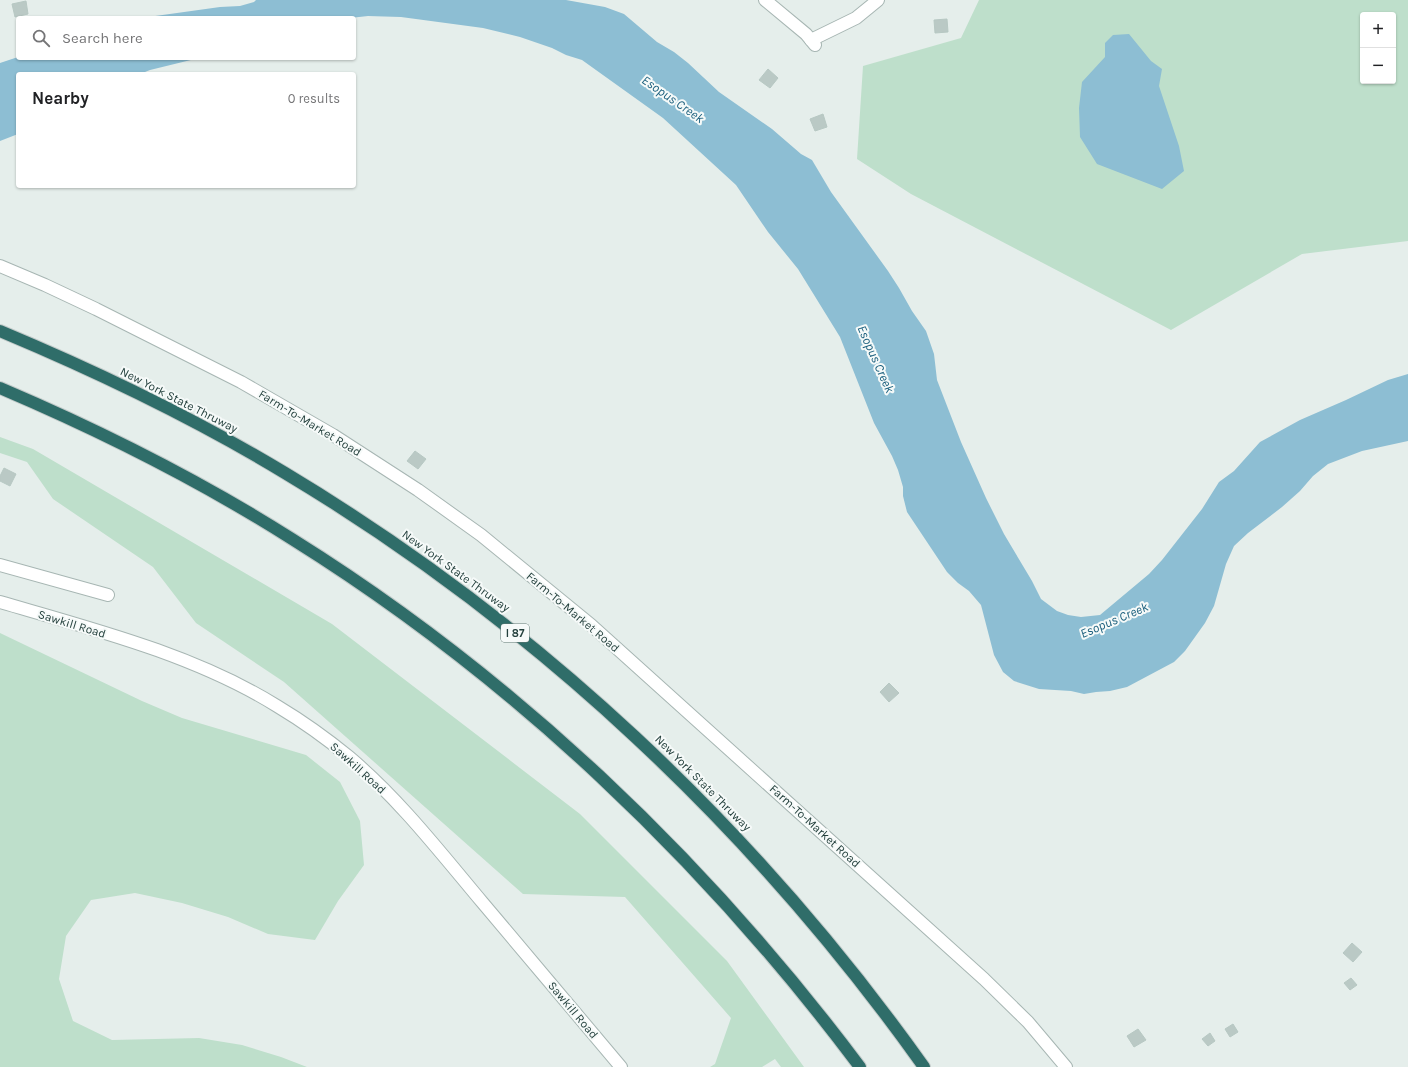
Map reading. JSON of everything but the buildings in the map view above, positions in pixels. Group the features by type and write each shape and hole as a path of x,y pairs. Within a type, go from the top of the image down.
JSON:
{"highway":[{"name":"New York State Thruway","path":"0,331 123,386 192,420 264,460 391,541 506,626 644,743 738,838 855,974 924,1067"},
{"path":"0,388 68,418 141,453 257,517 367,588 474,667 540,722 606,782 699,874 787,974 860,1067"}],"street":[{"path":"766,0 806,34 813,43 856,18 878,0"},
{"name":"Farm-To-Market Road","path":"0,266 89,306 241,382 333,436 412,486 481,535 591,625 978,973 1028,1022 1066,1067"},
{"path":"0,565 108,595"},
{"name":"Sawkill Road","path":"0,602 133,642 190,663 248,690 275,705 327,740 350,758 414,821 621,1067"}],"green space":[{"path":"979,0 1408,0 1408,241 1302,254 1171,330 911,194 857,159 863,66 961,38"},
{"path":"0,437 33,449 332,624 580,814 727,961 804,1067 781,1067 775,1059 762,1067 710,1067 715,1064 731,1018 625,897 523,894 284,682 196,623 153,567 53,499 27,462 0,453"},
{"path":"0,633 142,701 182,718 306,755 340,782 360,821 364,865 338,901 315,940 268,934 228,917 182,903 135,893 91,900 66,936 59,979 73,1021 112,1040 199,1038 242,1045 307,1067 0,1067"}],"water":[{"name":"Esopus Creek","path":"256,0 566,0 605,7 624,14 657,42 674,52 688,63 719,92 772,129 801,154 812,160 831,192 888,271 926,331 934,354 937,380 961,442 986,498 1004,534 1041,599 1057,611 1068,615 1081,617 1100,615 1149,574 1162,560 1202,509 1219,482 1234,471 1260,442 1300,420 1388,380 1408,374 1408,441 1362,451 1328,464 1313,476 1300,491 1282,507 1248,533 1234,546 1226,564 1214,606 1205,623 1185,651 1174,662 1127,687 1110,691 1084,694 1071,691 1039,689 1014,681 1003,672 994,655 981,605 969,591 947,572 907,512 903,496 903,487 898,470 874,423 840,337 798,269 768,232 736,185 663,118 582,60 520,37 483,28 401,17 155,16 220,7 240,6"},
{"path":"1129,34 1151,61 1162,69 1159,86 1179,146 1184,171 1162,189 1097,164 1080,137 1079,108 1082,82 1105,57 1105,43 1113,35"},
{"path":"16,58 16,60 191,60 145,72 16,72 16,135 0,141 0,63"}]}
